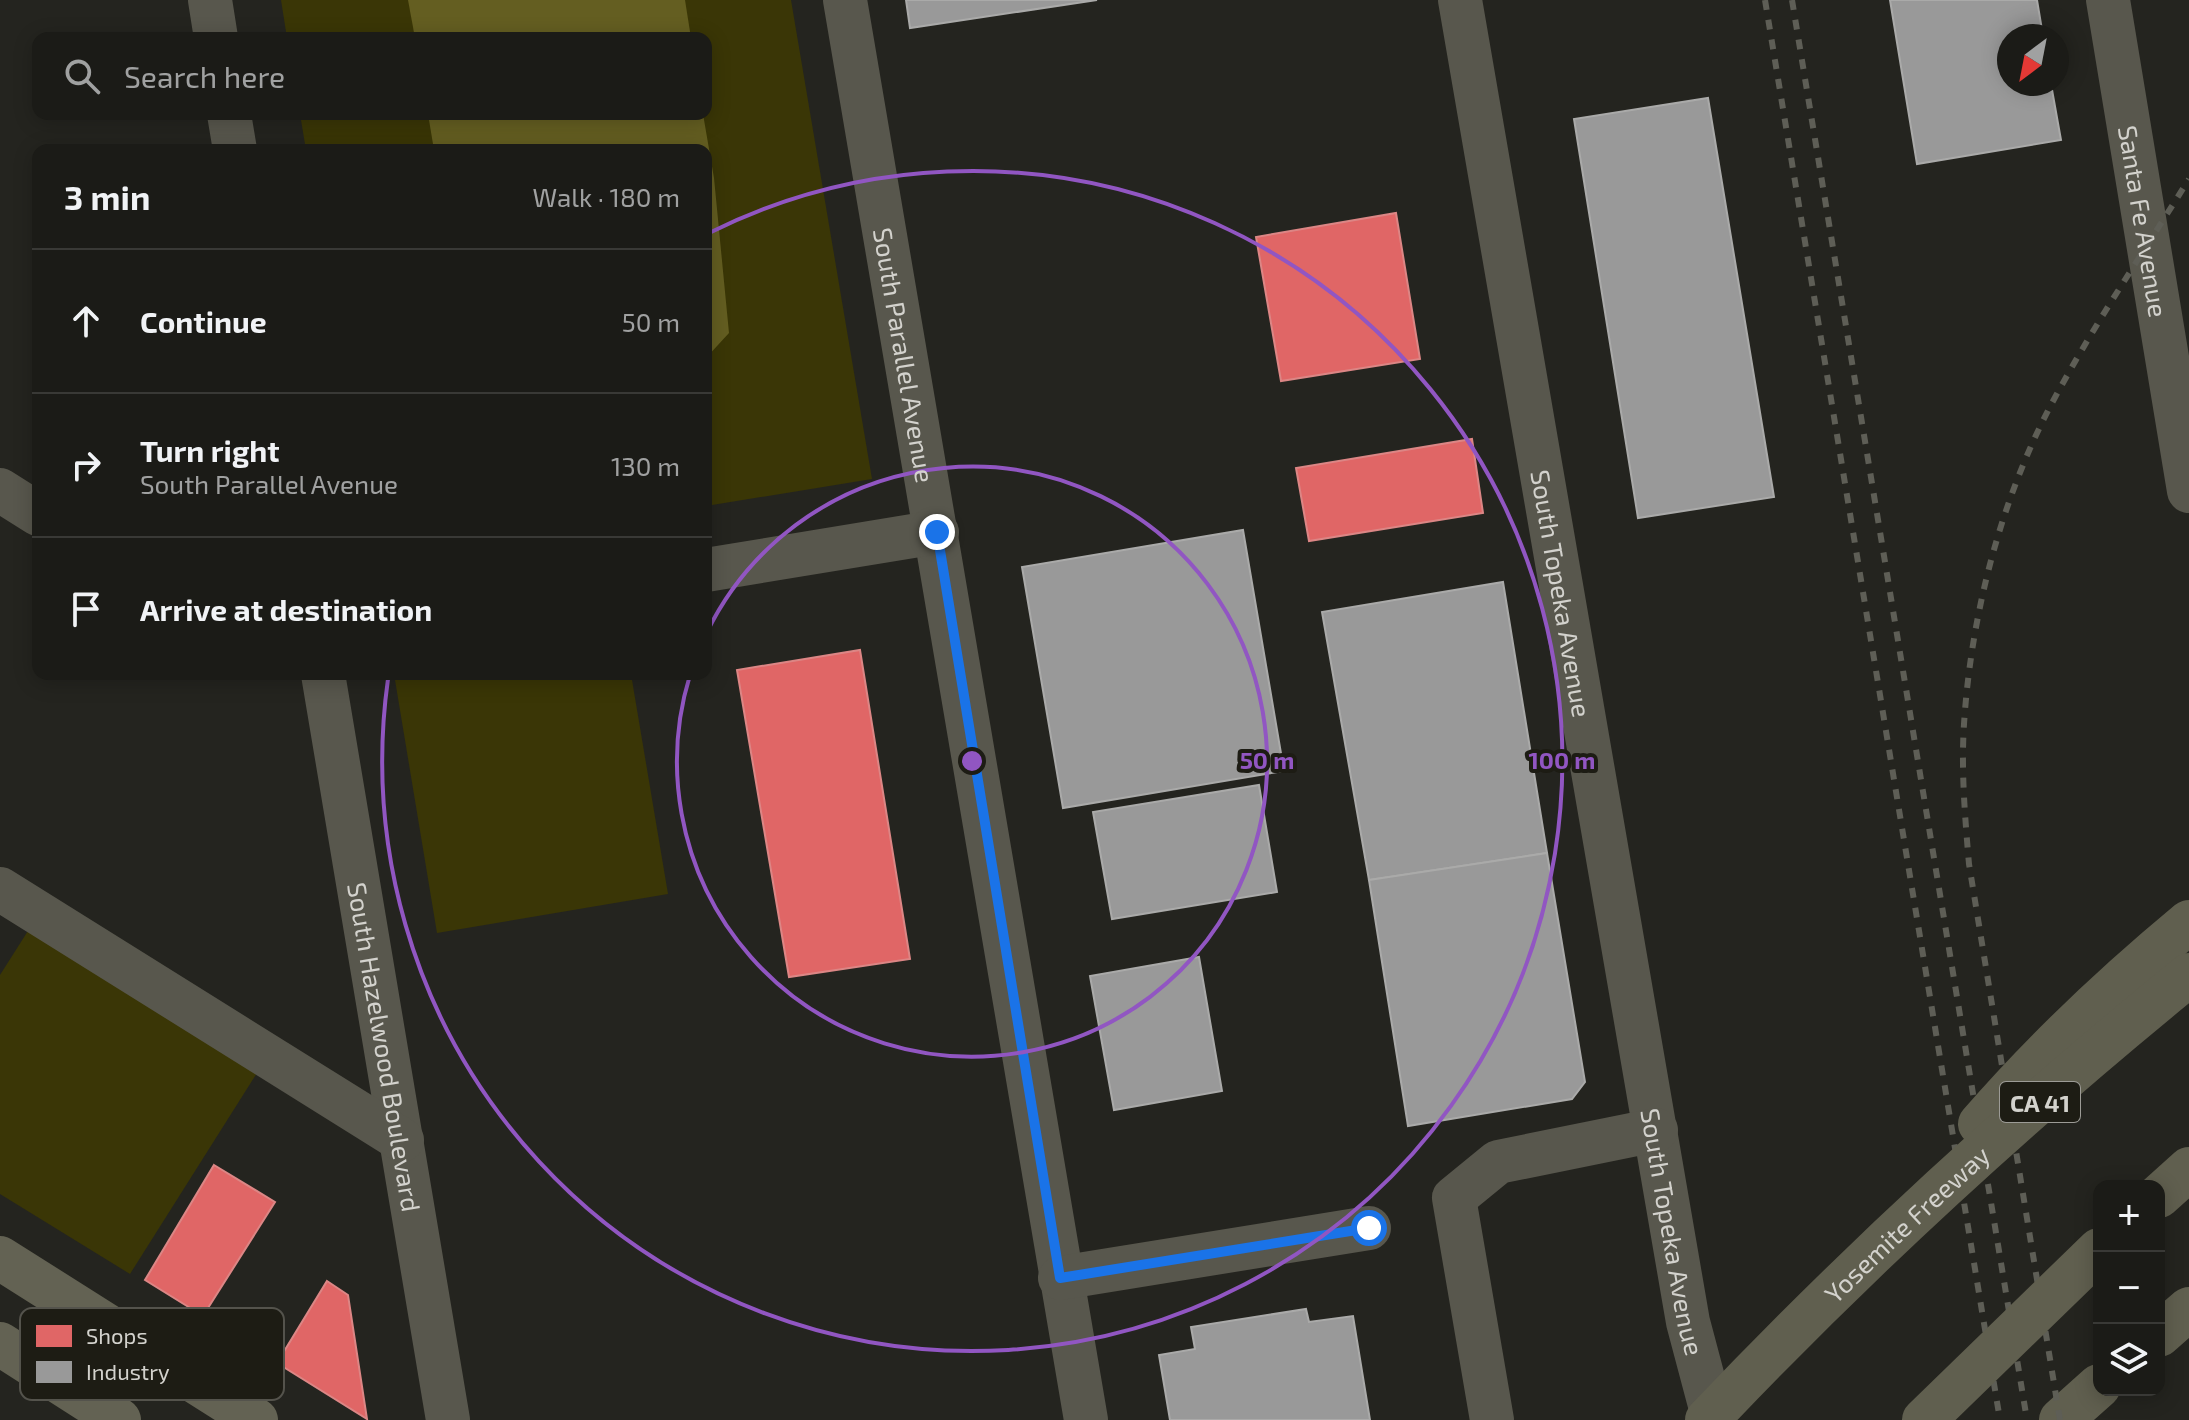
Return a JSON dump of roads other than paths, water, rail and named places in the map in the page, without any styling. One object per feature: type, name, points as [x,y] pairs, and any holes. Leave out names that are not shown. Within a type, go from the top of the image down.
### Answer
[{"type":"highway","points":[[1893,1232],[1945,1164],[2053,1043],[2105,993],[2189,922]]},
{"type":"highway","name":"Yosemite Freeway","points":[[1707,1420],[1893,1232],[2125,1027],[2189,975]]},
{"type":"highway","points":[[2165,1191],[2189,1169]]},
{"type":"highway","points":[[1924,1420],[2097,1252]]},
{"type":"highway","points":[[2165,1330],[2189,1309]]},
{"type":"highway","points":[[2061,1420],[2093,1391]]},
{"type":"main road","points":[[0,1258],[79,1308]]},
{"type":"main road","points":[[0,1344],[20,1357]]},
{"type":"main road","points":[[88,1400],[119,1420]]},
{"type":"main road","points":[[224,1400],[256,1420]]},
{"type":"street","points":[[210,0],[215,32]]},
{"type":"street","name":"South Parallel Avenue","points":[[845,0],[1086,1420]]},
{"type":"street","name":"South Topeka Avenue","points":[[1460,0],[1688,1322],[1714,1420]]},
{"type":"street","name":"Santa Fe Avenue","points":[[2108,0],[2189,491]]},
{"type":"street","points":[[230,120],[234,144]]},
{"type":"street","points":[[0,490],[32,510]]},
{"type":"street","points":[[712,569],[937,532]]},
{"type":"street","name":"South Hazelwood Boulevard","points":[[314,681],[402,1140],[448,1420]]},
{"type":"street","points":[[0,889],[402,1140]]},
{"type":"street","points":[[1492,1420],[1454,1198],[1498,1162],[1656,1130]]},
{"type":"street","points":[[1060,1278],[1369,1228]]},
{"type":"railway","points":[[1765,0],[2000,1420]]},
{"type":"railway","points":[[1792,0],[2027,1420]]},
{"type":"railway","points":[[2060,1420],[1969,864],[1963,759],[1968,683],[1981,600],[1992,559],[2018,478],[2034,440],[2084,346],[2189,179]]}]
